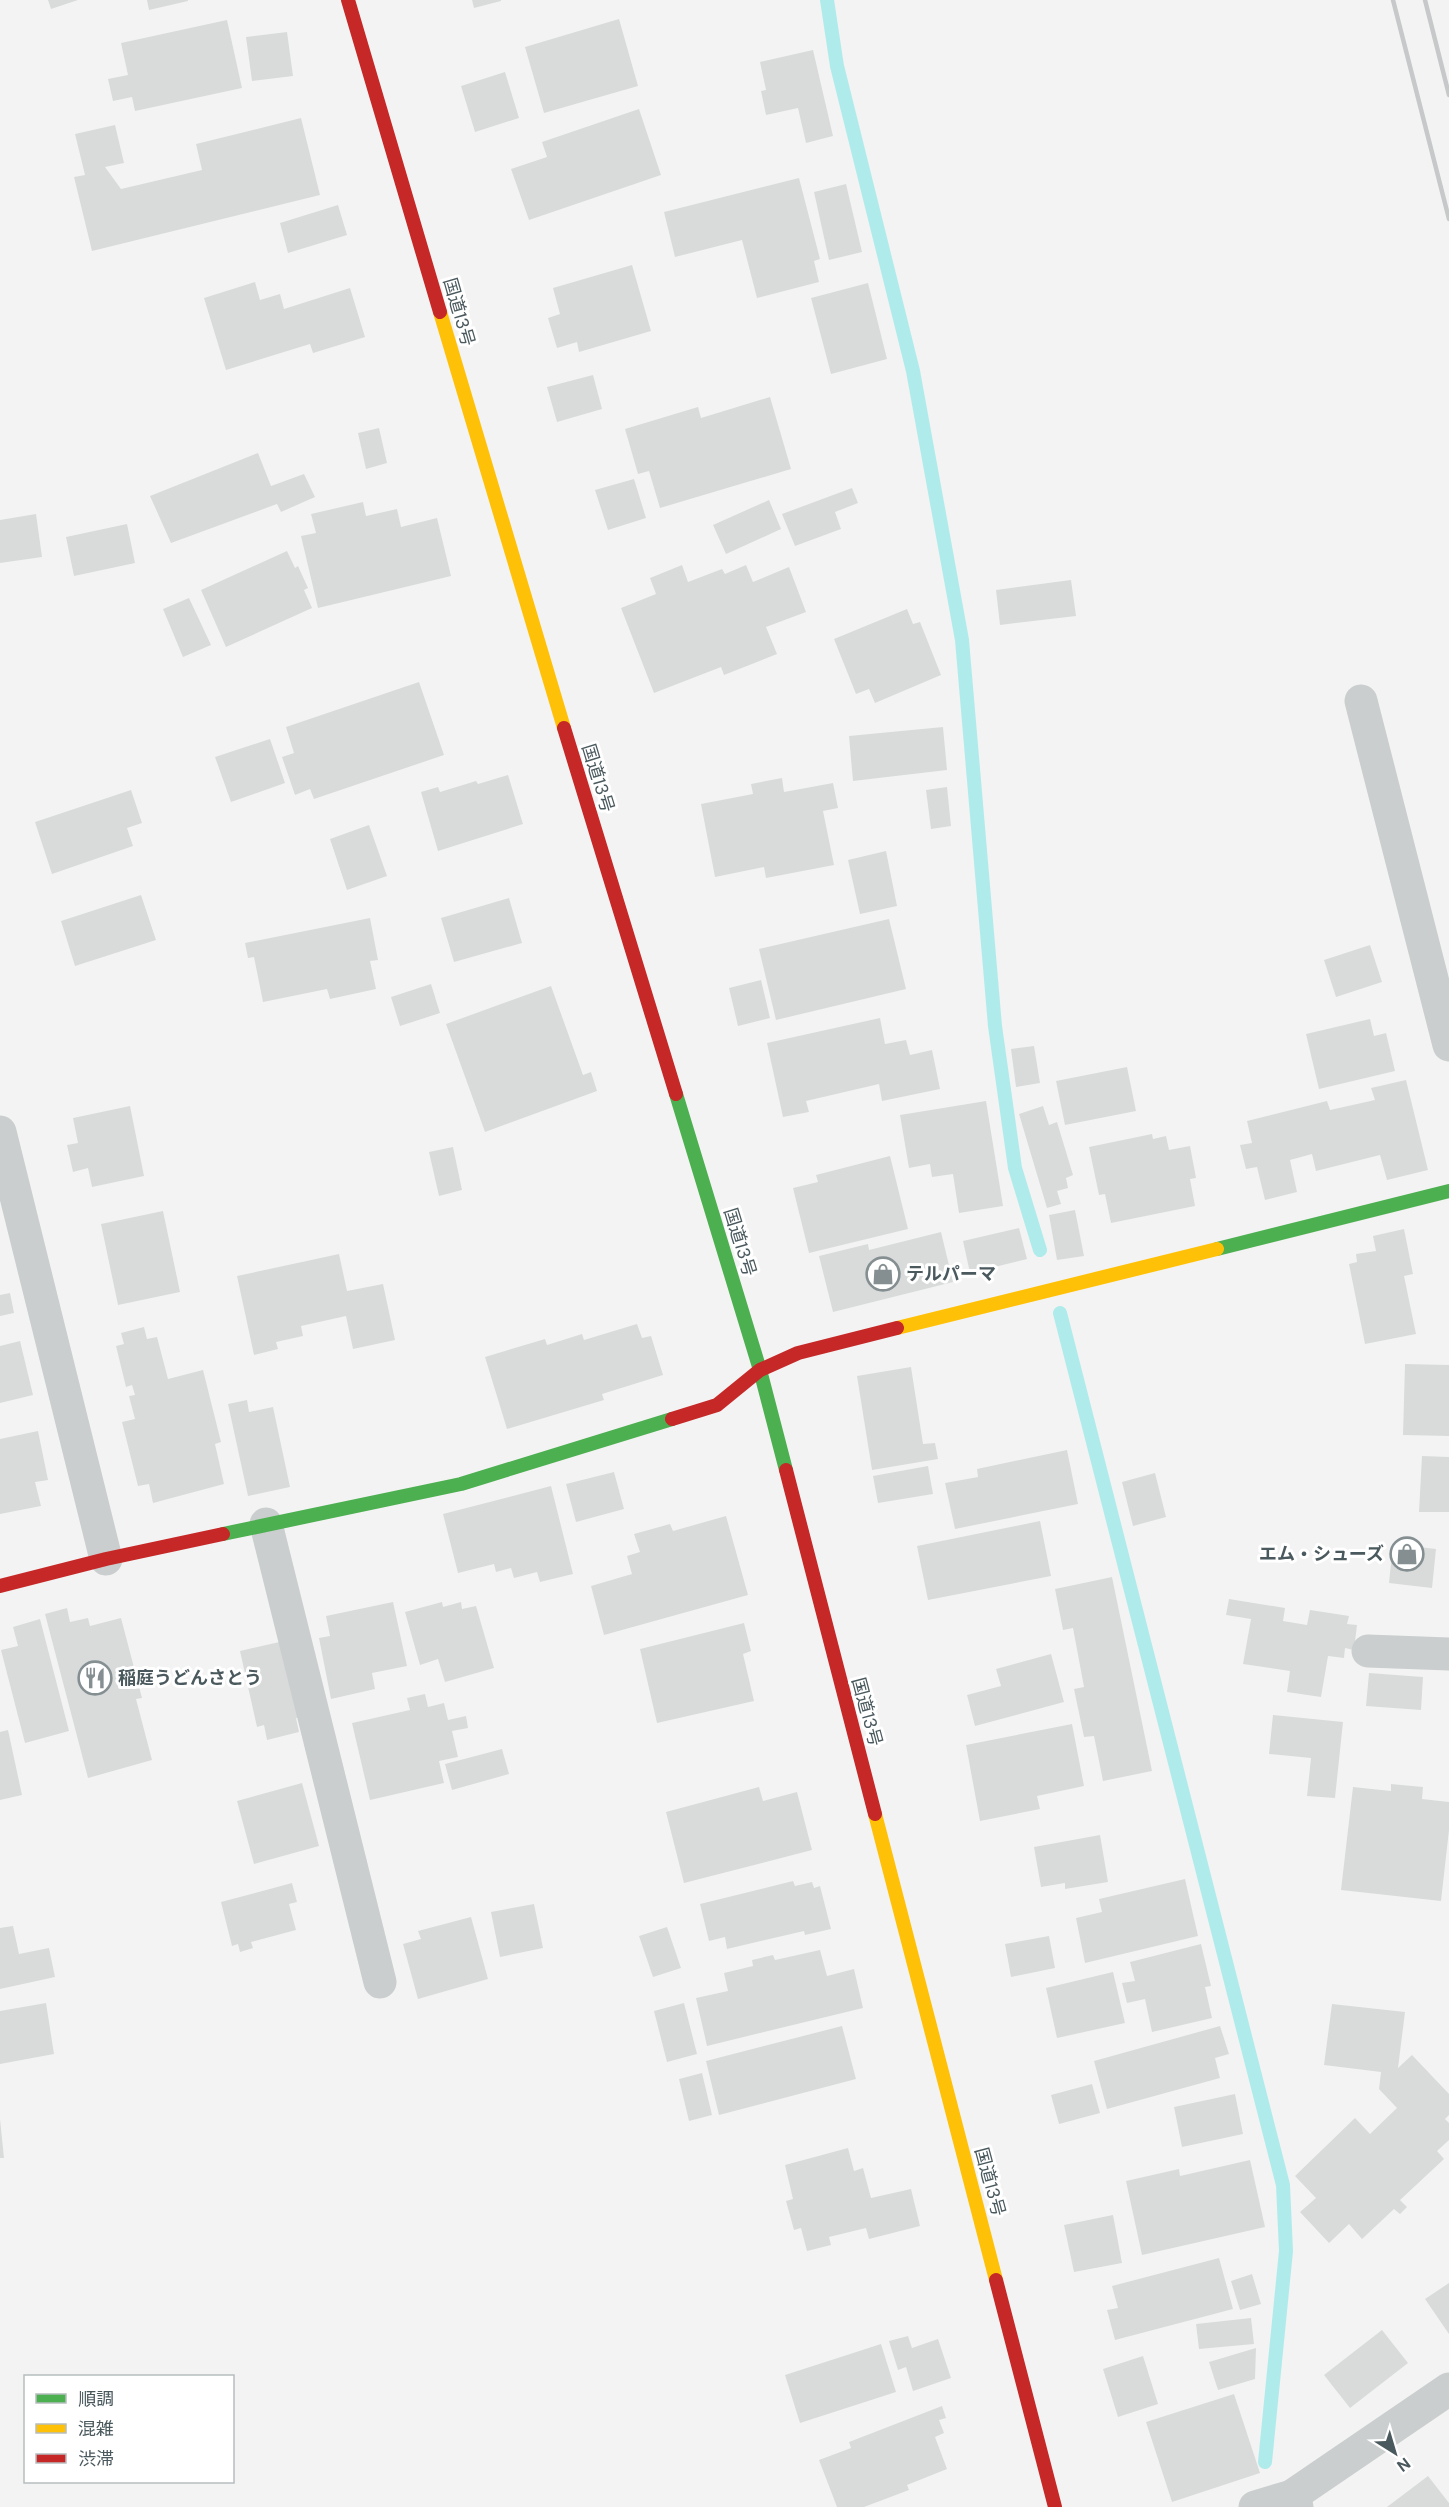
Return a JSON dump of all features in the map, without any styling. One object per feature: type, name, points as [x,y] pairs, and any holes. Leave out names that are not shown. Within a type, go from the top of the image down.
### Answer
[{"type":"main road","name":"国道13号","points":[[348,0],[531,623],[760,1370],[1055,2507]]},
{"type":"main road","points":[[0,1586],[106,1559],[461,1484],[717,1404],[760,1370],[798,1353],[1449,1191]]},
{"type":"street","points":[[1361,701],[1449,1045]]},
{"type":"street","points":[[0,1132],[106,1559]]},
{"type":"street","points":[[266,1524],[380,1982]]},
{"type":"street","points":[[1368,1651],[1449,1654]]},
{"type":"street","points":[[1255,2507],[1295,2501],[1449,2389]]},
{"type":"building","points":[[48,0],[78,0],[51,9]]},
{"type":"building","points":[[147,0],[188,0],[188,1],[149,10]]},
{"type":"building","points":[[472,0],[501,0],[501,1],[474,8]]},
{"type":"building","points":[[619,19],[638,86],[544,113],[525,47]]},
{"type":"building","points":[[227,20],[242,88],[135,111],[132,97],[113,101],[108,79],[128,75],[121,43]]},
{"type":"building","points":[[287,32],[293,76],[252,81],[246,37]]},
{"type":"building","points":[[813,50],[833,136],[806,143],[798,108],[766,115],[761,91],[766,90],[760,62]]},
{"type":"building","points":[[505,72],[519,118],[475,132],[461,86]]},
{"type":"building","points":[[639,109],[661,175],[529,220],[511,169],[547,157],[542,142]]},
{"type":"building","points":[[301,118],[320,195],[92,251],[74,177],[85,175],[75,134],[115,125],[124,163],[105,167],[121,189],[202,170],[196,144]]},
{"type":"building","points":[[799,178],[820,259],[814,261],[819,282],[757,298],[742,240],[675,257],[664,212]]},
{"type":"building","points":[[846,184],[862,252],[829,260],[814,192]]},
{"type":"building","points":[[338,205],[347,235],[288,253],[280,223]]},
{"type":"building","points":[[632,265],[651,331],[579,352],[577,342],[557,348],[548,318],[560,314],[553,288]]},
{"type":"building","points":[[255,282],[260,300],[280,294],[284,309],[350,288],[365,337],[313,353],[310,344],[226,370],[204,298]]},
{"type":"building","points":[[868,283],[887,359],[831,374],[811,298]]},
{"type":"building","points":[[593,375],[602,409],[557,422],[547,387]]},
{"type":"building","points":[[770,397],[791,469],[660,508],[649,471],[638,474],[625,429],[698,407],[701,418]]},
{"type":"building","points":[[379,428],[387,463],[366,469],[358,433]]},
{"type":"building","points":[[258,453],[271,486],[304,474],[315,497],[281,512],[277,504],[171,543],[150,496]]},
{"type":"building","points":[[634,479],[646,518],[608,530],[595,490]]},
{"type":"building","points":[[852,488],[858,503],[835,512],[841,529],[795,546],[782,514]]},
{"type":"building","points":[[769,500],[781,529],[726,554],[713,525]]},
{"type":"building","points":[[363,502],[366,516],[397,509],[401,527],[437,518],[451,576],[318,608],[301,536],[316,533],[311,514]]},
{"type":"building","points":[[36,514],[42,557],[0,563],[0,520]]},
{"type":"building","points":[[127,524],[135,563],[74,576],[66,537]]},
{"type":"building","points":[[287,551],[295,568],[298,566],[308,588],[304,590],[312,608],[226,647],[201,590]]},
{"type":"building","points":[[682,565],[688,582],[722,569],[725,574],[746,565],[753,582],[789,567],[806,612],[766,627],[777,654],[724,675],[721,667],[654,693],[621,608],[656,594],[650,578]]},
{"type":"building","points":[[1071,580],[1076,616],[1000,625],[996,590]]},
{"type":"building","points":[[189,598],[211,645],[183,657],[163,609]]},
{"type":"building","points":[[907,609],[913,624],[920,622],[941,675],[875,703],[869,689],[856,694],[834,639]]},
{"type":"building","points":[[419,682],[444,755],[314,799],[310,789],[295,795],[282,757],[294,753],[286,727]]},
{"type":"building","points":[[943,727],[947,770],[853,781],[849,736]]},
{"type":"building","points":[[270,739],[285,783],[231,802],[215,757]]},
{"type":"building","points":[[508,775],[523,824],[438,851],[421,792],[438,787],[440,792],[476,781],[478,784]]},
{"type":"building","points":[[782,778],[784,792],[833,783],[838,808],[823,811],[834,865],[766,878],[764,867],[715,877],[701,804],[753,794],[751,784]]},
{"type":"building","points":[[947,787],[951,826],[931,829],[926,790]]},
{"type":"building","points":[[131,790],[142,823],[127,828],[133,846],[52,874],[35,822]]},
{"type":"building","points":[[369,825],[387,876],[347,890],[330,839]]},
{"type":"building","points":[[886,851],[897,906],[860,914],[848,860]]},
{"type":"building","points":[[141,895],[156,940],[75,966],[61,921]]},
{"type":"building","points":[[509,898],[522,943],[454,962],[441,918]]},
{"type":"building","points":[[370,918],[378,960],[370,961],[376,989],[330,999],[327,989],[263,1002],[254,957],[248,958],[245,943]]},
{"type":"building","points":[[889,919],[906,989],[776,1020],[759,949]]},
{"type":"building","points":[[1370,945],[1382,982],[1336,997],[1324,960]]},
{"type":"building","points":[[761,980],[770,1018],[738,1026],[729,988]]},
{"type":"building","points":[[431,984],[440,1013],[400,1026],[391,997]]},
{"type":"building","points":[[551,986],[583,1075],[591,1072],[597,1091],[485,1132],[446,1024]]},
{"type":"building","points":[[880,1018],[885,1044],[906,1040],[910,1055],[932,1050],[940,1089],[882,1101],[879,1084],[806,1101],[809,1112],[783,1117],[767,1043]]},
{"type":"building","points":[[1370,1019],[1374,1036],[1386,1033],[1395,1071],[1319,1089],[1306,1034]]},
{"type":"building","points":[[1034,1046],[1040,1083],[1016,1087],[1011,1049]]},
{"type":"building","points":[[1127,1067],[1136,1111],[1065,1125],[1056,1081]]},
{"type":"building","points":[[1406,1080],[1428,1170],[1387,1180],[1380,1155],[1316,1171],[1312,1154],[1290,1160],[1297,1192],[1265,1200],[1257,1167],[1246,1169],[1240,1145],[1252,1143],[1247,1121],[1327,1101],[1330,1110],[1375,1100],[1371,1088]]},
{"type":"building","points":[[986,1101],[1003,1206],[959,1213],[953,1174],[932,1177],[930,1164],[909,1168],[900,1115]]},
{"type":"building","points":[[130,1106],[144,1176],[92,1187],[88,1168],[73,1172],[67,1145],[78,1143],[73,1118]]},
{"type":"building","points":[[1043,1106],[1049,1125],[1057,1122],[1073,1175],[1066,1178],[1068,1188],[1057,1191],[1061,1204],[1047,1208],[1019,1114]]},
{"type":"building","points":[[1152,1134],[1153,1139],[1166,1136],[1169,1150],[1190,1146],[1196,1178],[1190,1179],[1195,1206],[1111,1223],[1105,1194],[1099,1195],[1089,1147]]},
{"type":"building","points":[[453,1147],[462,1190],[439,1196],[429,1152]]},
{"type":"building","points":[[890,1156],[908,1229],[809,1253],[793,1188],[818,1182],[816,1175]]},
{"type":"building","points":[[1075,1210],[1084,1256],[1057,1260],[1049,1215]]},
{"type":"building","points":[[163,1211],[180,1292],[118,1305],[101,1224]]},
{"type":"building","points":[[1019,1228],[1027,1259],[970,1273],[963,1241]]},
{"type":"building","points":[[1404,1229],[1413,1274],[1404,1276],[1416,1334],[1365,1344],[1349,1264],[1357,1262],[1356,1254],[1376,1251],[1373,1236]]},
{"type":"building","points":[[941,1232],[953,1282],[833,1312],[819,1256],[868,1244],[869,1250]]},
{"type":"building","points":[[339,1254],[347,1291],[383,1284],[395,1340],[353,1349],[346,1316],[301,1326],[303,1336],[276,1342],[278,1349],[254,1355],[237,1276]]},
{"type":"building","points":[[10,1293],[14,1313],[0,1316],[0,1295]]},
{"type":"building","points":[[637,1324],[642,1338],[651,1336],[663,1375],[602,1394],[604,1400],[507,1429],[485,1357],[545,1339],[547,1345],[582,1334],[584,1340]]},
{"type":"building","points":[[144,1327],[147,1339],[157,1337],[168,1379],[203,1370],[221,1442],[215,1444],[224,1484],[153,1503],[149,1484],[138,1486],[122,1422],[135,1419],[129,1396],[135,1395],[132,1385],[126,1387],[116,1346],[124,1344],[121,1333]]},
{"type":"building","points":[[20,1341],[33,1395],[0,1403],[0,1346]]},
{"type":"building","points":[[1405,1364],[1449,1365],[1449,1436],[1403,1435]]},
{"type":"building","points":[[911,1367],[923,1444],[935,1443],[938,1459],[872,1470],[857,1376]]},
{"type":"building","points":[[247,1400],[249,1412],[273,1407],[290,1487],[248,1496],[228,1404]]},
{"type":"building","points":[[38,1431],[48,1480],[35,1482],[41,1506],[0,1514],[0,1439]]},
{"type":"building","points":[[1067,1450],[1078,1504],[955,1529],[945,1483],[978,1477],[977,1469]]},
{"type":"building","points":[[1422,1456],[1449,1457],[1449,1512],[1419,1512]]},
{"type":"building","points":[[928,1466],[933,1494],[878,1503],[873,1476]]},
{"type":"building","points":[[614,1472],[624,1509],[576,1522],[566,1484]]},
{"type":"building","points":[[1155,1473],[1166,1517],[1133,1526],[1122,1482]]},
{"type":"building","points":[[551,1486],[573,1574],[540,1582],[537,1572],[514,1578],[511,1568],[496,1572],[494,1564],[458,1573],[443,1514]]},
{"type":"building","points":[[726,1516],[748,1595],[604,1635],[591,1586],[632,1574],[627,1556],[640,1552],[634,1534],[670,1524],[673,1531]]},
{"type":"building","points":[[1040,1521],[1051,1576],[928,1600],[917,1546]]},
{"type":"building","points":[[1393,1544],[1436,1549],[1432,1588],[1389,1583]]},
{"type":"building","points":[[1112,1577],[1152,1771],[1103,1781],[1094,1736],[1084,1737],[1074,1689],[1084,1687],[1073,1628],[1063,1630],[1055,1589]]},
{"type":"building","points":[[1229,1599],[1285,1608],[1283,1621],[1307,1625],[1310,1610],[1349,1616],[1347,1624],[1357,1625],[1354,1650],[1345,1648],[1344,1658],[1328,1656],[1321,1697],[1287,1692],[1290,1671],[1243,1664],[1251,1619],[1226,1615]]},
{"type":"building","points":[[393,1602],[407,1666],[372,1673],[375,1689],[331,1699],[319,1638],[330,1636],[326,1616]]},
{"type":"building","points":[[442,1602],[443,1607],[461,1602],[462,1609],[476,1606],[494,1668],[445,1682],[438,1659],[420,1665],[405,1612]]},
{"type":"building","points":[[67,1608],[70,1622],[88,1618],[90,1626],[121,1618],[142,1698],[136,1699],[152,1760],[88,1778],[45,1614]]},
{"type":"building","points":[[40,1619],[69,1731],[25,1743],[1,1650],[18,1646],[13,1627]]},
{"type":"building","points":[[744,1623],[751,1651],[743,1654],[754,1701],[657,1723],[640,1649]]},
{"type":"building","points":[[284,1641],[301,1717],[296,1718],[299,1732],[267,1740],[264,1725],[257,1727],[240,1651]]},
{"type":"building","points":[[1051,1654],[1064,1702],[975,1726],[967,1695],[1001,1686],[996,1669]]},
{"type":"building","points":[[1369,1673],[1423,1677],[1421,1710],[1366,1706]]},
{"type":"building","points":[[425,1694],[428,1707],[444,1703],[448,1720],[466,1716],[468,1728],[452,1731],[458,1757],[439,1761],[444,1783],[370,1800],[352,1723],[410,1710],[407,1698]]},
{"type":"building","points":[[1273,1715],[1343,1722],[1335,1798],[1307,1796],[1311,1758],[1269,1754]]},
{"type":"building","points":[[1072,1724],[1084,1786],[1037,1796],[1040,1809],[980,1821],[966,1745]]},
{"type":"building","points":[[8,1730],[22,1795],[0,1800],[0,1732]]},
{"type":"building","points":[[502,1749],[509,1774],[452,1790],[445,1764]]},
{"type":"building","points":[[302,1783],[319,1846],[254,1864],[237,1801]]},
{"type":"building","points":[[1391,1784],[1423,1787],[1422,1799],[1449,1802],[1449,1830],[1441,1901],[1341,1890],[1353,1787],[1391,1791]]},
{"type":"building","points":[[759,1787],[763,1801],[797,1792],[812,1850],[684,1883],[666,1812]]},
{"type":"building","points":[[1100,1835],[1108,1882],[1065,1889],[1065,1883],[1041,1887],[1034,1847]]},
{"type":"building","points":[[1185,1879],[1198,1936],[1085,1963],[1076,1918],[1102,1912],[1099,1899]]},
{"type":"building","points":[[793,1881],[795,1886],[812,1882],[814,1888],[820,1886],[831,1929],[805,1935],[804,1931],[727,1949],[725,1937],[709,1941],[700,1904]]},
{"type":"building","points":[[292,1883],[297,1902],[289,1904],[296,1930],[251,1942],[253,1948],[240,1952],[238,1944],[232,1946],[221,1902]]},
{"type":"building","points":[[534,1904],[543,1948],[500,1957],[491,1912]]},
{"type":"building","points":[[471,1917],[488,1979],[418,1999],[403,1944],[421,1939],[418,1931]]},
{"type":"building","points":[[13,1926],[19,1954],[49,1948],[55,1977],[0,1989],[0,1928]]},
{"type":"building","points":[[667,1927],[681,1968],[653,1977],[639,1936]]},
{"type":"building","points":[[1049,1936],[1055,1968],[1011,1977],[1005,1944]]},
{"type":"building","points":[[1201,1944],[1211,1986],[1205,1987],[1212,2018],[1152,2032],[1145,1999],[1127,2003],[1122,1983],[1135,1981],[1130,1962]]},
{"type":"building","points":[[820,1950],[827,1976],[854,1969],[863,2008],[707,2046],[696,1998],[728,1991],[724,1973],[753,1966],[752,1960],[773,1955],[775,1960]]},
{"type":"building","points":[[1113,1972],[1125,2023],[1057,2038],[1046,1988]]},
{"type":"building","points":[[46,2003],[54,2054],[0,2064],[0,2011]]},
{"type":"building","points":[[684,2003],[697,2054],[667,2062],[654,2011]]},
{"type":"building","points":[[1332,2004],[1405,2012],[1398,2068],[1412,2055],[1449,2094],[1449,2115],[1445,2119],[1449,2123],[1449,2140],[1437,2151],[1444,2159],[1400,2200],[1407,2207],[1400,2214],[1394,2209],[1362,2239],[1349,2224],[1329,2243],[1300,2212],[1316,2198],[1295,2176],[1355,2118],[1370,2134],[1397,2108],[1379,2089],[1381,2072],[1324,2065]]},
{"type":"building","points":[[842,2026],[856,2079],[719,2115],[706,2061]]},
{"type":"building","points":[[1220,2026],[1229,2054],[1215,2058],[1220,2078],[1107,2109],[1094,2061]]},
{"type":"building","points":[[702,2073],[712,2115],[689,2121],[679,2079]]},
{"type":"building","points":[[1092,2084],[1100,2113],[1059,2124],[1051,2095]]},
{"type":"building","points":[[1235,2094],[1243,2134],[1182,2147],[1174,2107]]},
{"type":"building","points":[[0,2119],[4,2158],[0,2158]]},
{"type":"building","points":[[848,2148],[854,2171],[863,2168],[871,2198],[911,2189],[920,2226],[869,2239],[866,2228],[829,2237],[831,2245],[807,2251],[801,2228],[794,2230],[786,2201],[793,2199],[785,2165]]},
{"type":"building","points":[[1250,2160],[1265,2227],[1142,2255],[1126,2181],[1179,2169],[1180,2176]]},
{"type":"building","points":[[1113,2215],[1122,2263],[1074,2272],[1064,2225]]},
{"type":"building","points":[[1219,2258],[1233,2309],[1115,2340],[1107,2310],[1118,2308],[1112,2286]]},
{"type":"building","points":[[1252,2274],[1261,2304],[1240,2310],[1231,2281]]},
{"type":"building","points":[[1449,2283],[1449,2334],[1425,2299]]},
{"type":"building","points":[[1251,2318],[1254,2344],[1199,2349],[1196,2324]]},
{"type":"building","points":[[1382,2330],[1408,2363],[1350,2408],[1324,2375]]},
{"type":"building","points":[[908,2336],[912,2348],[938,2339],[951,2378],[913,2391],[906,2367],[898,2370],[889,2341]]},
{"type":"building","points":[[881,2344],[896,2392],[800,2423],[785,2375]]},
{"type":"building","points":[[1256,2348],[1255,2379],[1218,2390],[1209,2362]]},
{"type":"building","points":[[1143,2356],[1158,2404],[1118,2417],[1103,2369]]},
{"type":"building","points":[[1234,2394],[1260,2473],[1172,2502],[1146,2422]]},
{"type":"building","points":[[942,2406],[946,2418],[939,2420],[944,2433],[935,2437],[947,2469],[907,2485],[909,2490],[864,2507],[837,2507],[819,2460],[851,2448],[849,2442]]},
{"type":"building","points":[[1428,2476],[1449,2503],[1449,2507],[1387,2507]]},
{"type":"waterway","points":[[827,0],[837,66],[913,371],[962,640],[995,1026],[1015,1168],[1040,1250]]},
{"type":"waterway","points":[[1060,1313],[1283,2185],[1286,2251],[1265,2462]]},
{"type":"railway","points":[[1393,0],[1449,219]]},
{"type":"railway","points":[[1425,0],[1449,95]]},
{"type":"traffic: fast","points":[[676,1094],[760,1370],[786,1470]]},
{"type":"traffic: fast","points":[[1217,1249],[1449,1191]]},
{"type":"traffic: fast","points":[[223,1534],[461,1484],[672,1419]]},
{"type":"traffic: slow","points":[[440,312],[564,728]]},
{"type":"traffic: slow","points":[[897,1328],[1217,1249]]},
{"type":"traffic: slow","points":[[875,1814],[996,2280]]},
{"type":"traffic: jam","points":[[348,0],[440,312]]},
{"type":"traffic: jam","points":[[564,728],[676,1094]]},
{"type":"traffic: jam","points":[[672,1419],[717,1405],[760,1370],[798,1353],[897,1328]]},
{"type":"traffic: jam","points":[[786,1470],[875,1814]]},
{"type":"traffic: jam","points":[[0,1586],[106,1559],[223,1534]]},
{"type":"traffic: jam","points":[[996,2280],[1055,2507]]},
{"type":"place","name":"テルパーマ","points":[[883,1274]]},
{"type":"place","name":"エム・シューズ","points":[[1407,1554]]},
{"type":"place","name":"稲庭うどんさとう","points":[[95,1678]]}]
